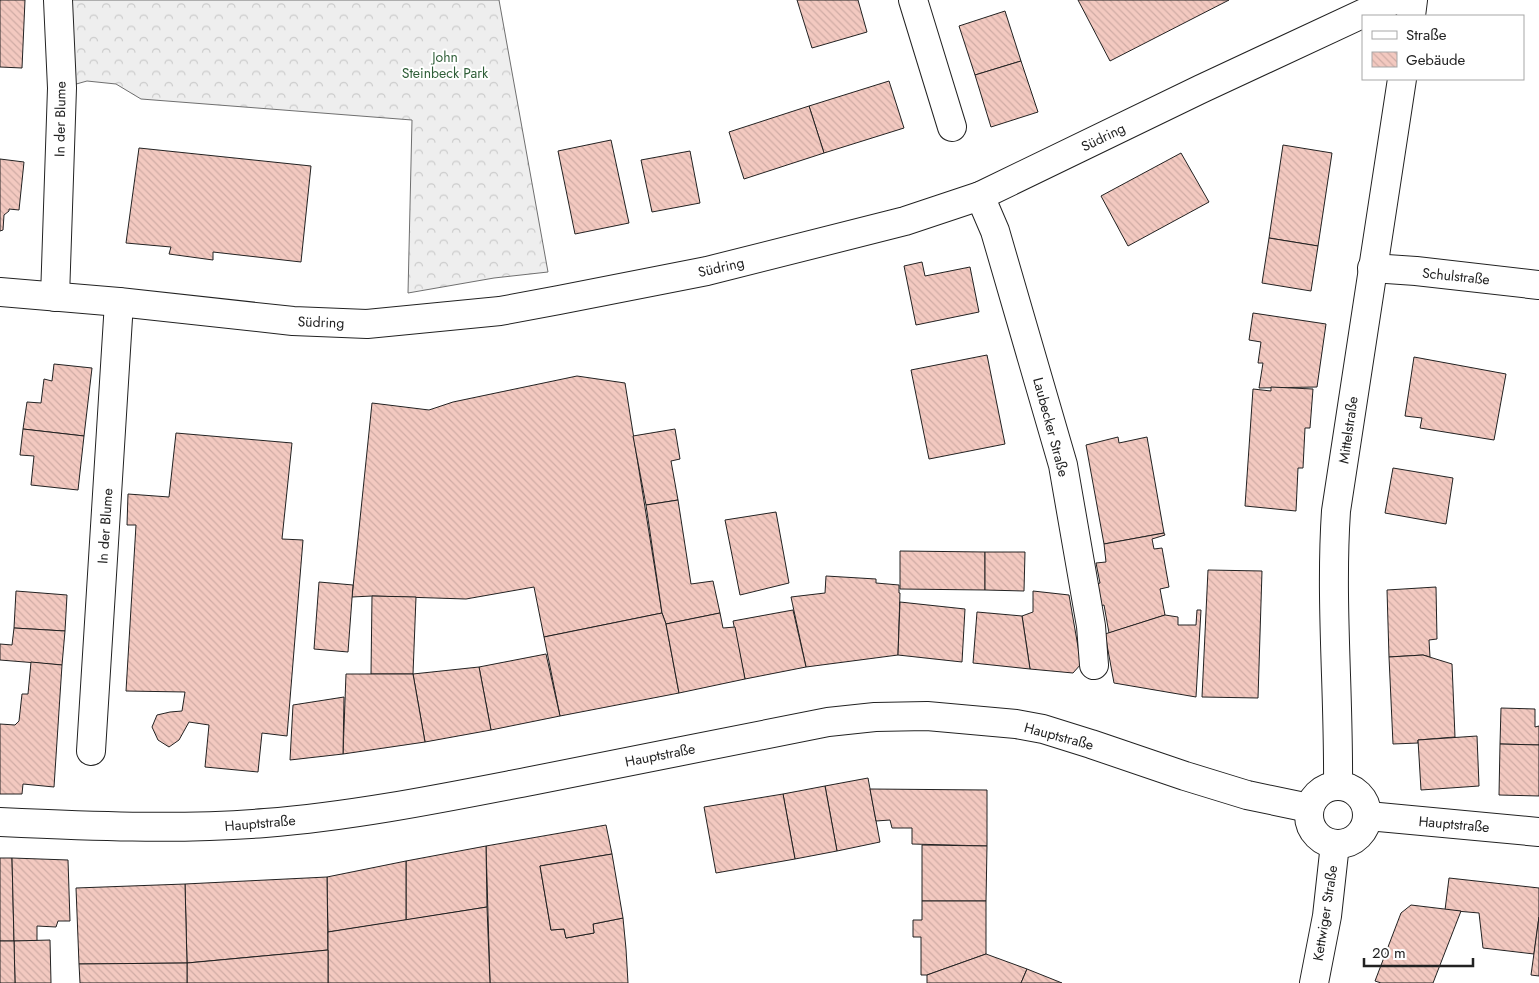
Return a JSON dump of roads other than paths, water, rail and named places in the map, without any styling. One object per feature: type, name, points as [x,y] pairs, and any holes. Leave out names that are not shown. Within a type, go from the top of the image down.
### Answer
[{"type":"street","name":"In der Blume","points":[[55,297],[62,88],[58,0]]},
{"type":"street","points":[[913,0],[952,127]]},
{"type":"street","name":"Südring","points":[[0,292],[118,302],[293,321],[367,324],[500,311],[707,271],[905,221],[980,196],[1201,89],[1395,0]]},
{"type":"street","points":[[1411,15],[1413,0]]},
{"type":"street","name":"Mittelstraße","points":[[1338,785],[1334,609],[1336,510],[1402,80]]},
{"type":"street","name":"Laubecker Straße","points":[[980,196],[995,231],[1063,465],[1091,626],[1094,665]]},
{"type":"street","name":"Schulstraße","points":[[1372,268],[1416,271],[1539,286]]},
{"type":"street","name":"In der Blume","points":[[90,751],[118,302]]},
{"type":"street","name":"Hauptstraße","points":[[0,822],[86,826],[216,826],[267,823],[351,814],[422,802],[828,722],[875,717],[928,716],[1016,724],[1043,729],[1220,787],[1247,795],[1309,808]]},
{"type":"street","points":[[1338,785],[1355,790],[1367,806],[1366,826],[1354,840],[1345,844],[1335,844],[1318,836],[1312,828],[1309,819],[1309,808],[1319,792],[1338,785]]},
{"type":"street","name":"Hauptstraße","points":[[1368,816],[1539,832]]},
{"type":"street","name":"Kettwiger Straße","points":[[1314,983],[1327,916],[1335,844]]},
{"type":"park label","name":"John Steinbeck Park","points":[[445,66]]}]
